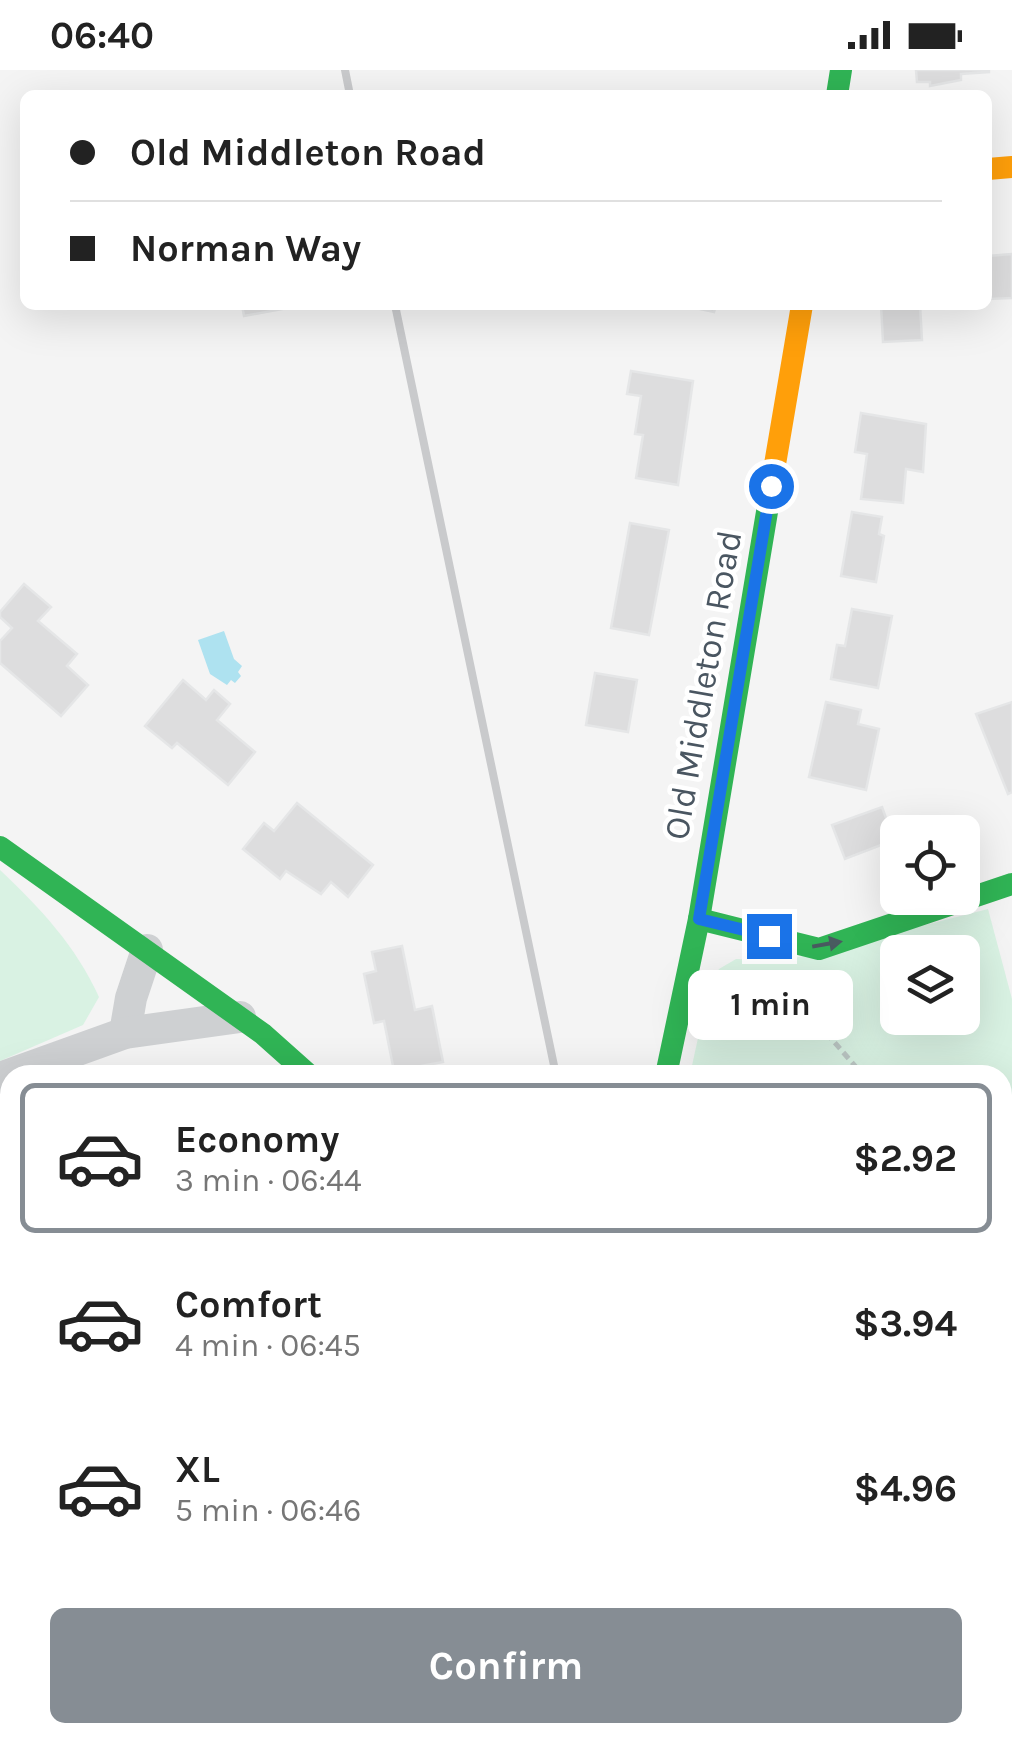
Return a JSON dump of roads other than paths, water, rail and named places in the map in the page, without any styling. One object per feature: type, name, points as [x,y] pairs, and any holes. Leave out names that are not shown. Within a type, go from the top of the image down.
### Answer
[{"type":"street","name":"Old Middleton Road","points":[[668,1065],[699,919],[801,310]]},
{"type":"street","points":[[0,848],[240,1017],[297,1065]]},
{"type":"street","points":[[699,919],[819,949],[1012,884]]},
{"type":"street","points":[[125,1033],[130,998],[147,950]]},
{"type":"street","points":[[36,1065],[125,1033],[240,1017]]},
{"type":"water","points":[[224,631],[234,659],[242,666],[238,672],[241,676],[227,685],[210,674],[198,640]]},
{"type":"railway","points":[[345,70],[349,90]]},
{"type":"railway","points":[[396,310],[554,1065]]}]
